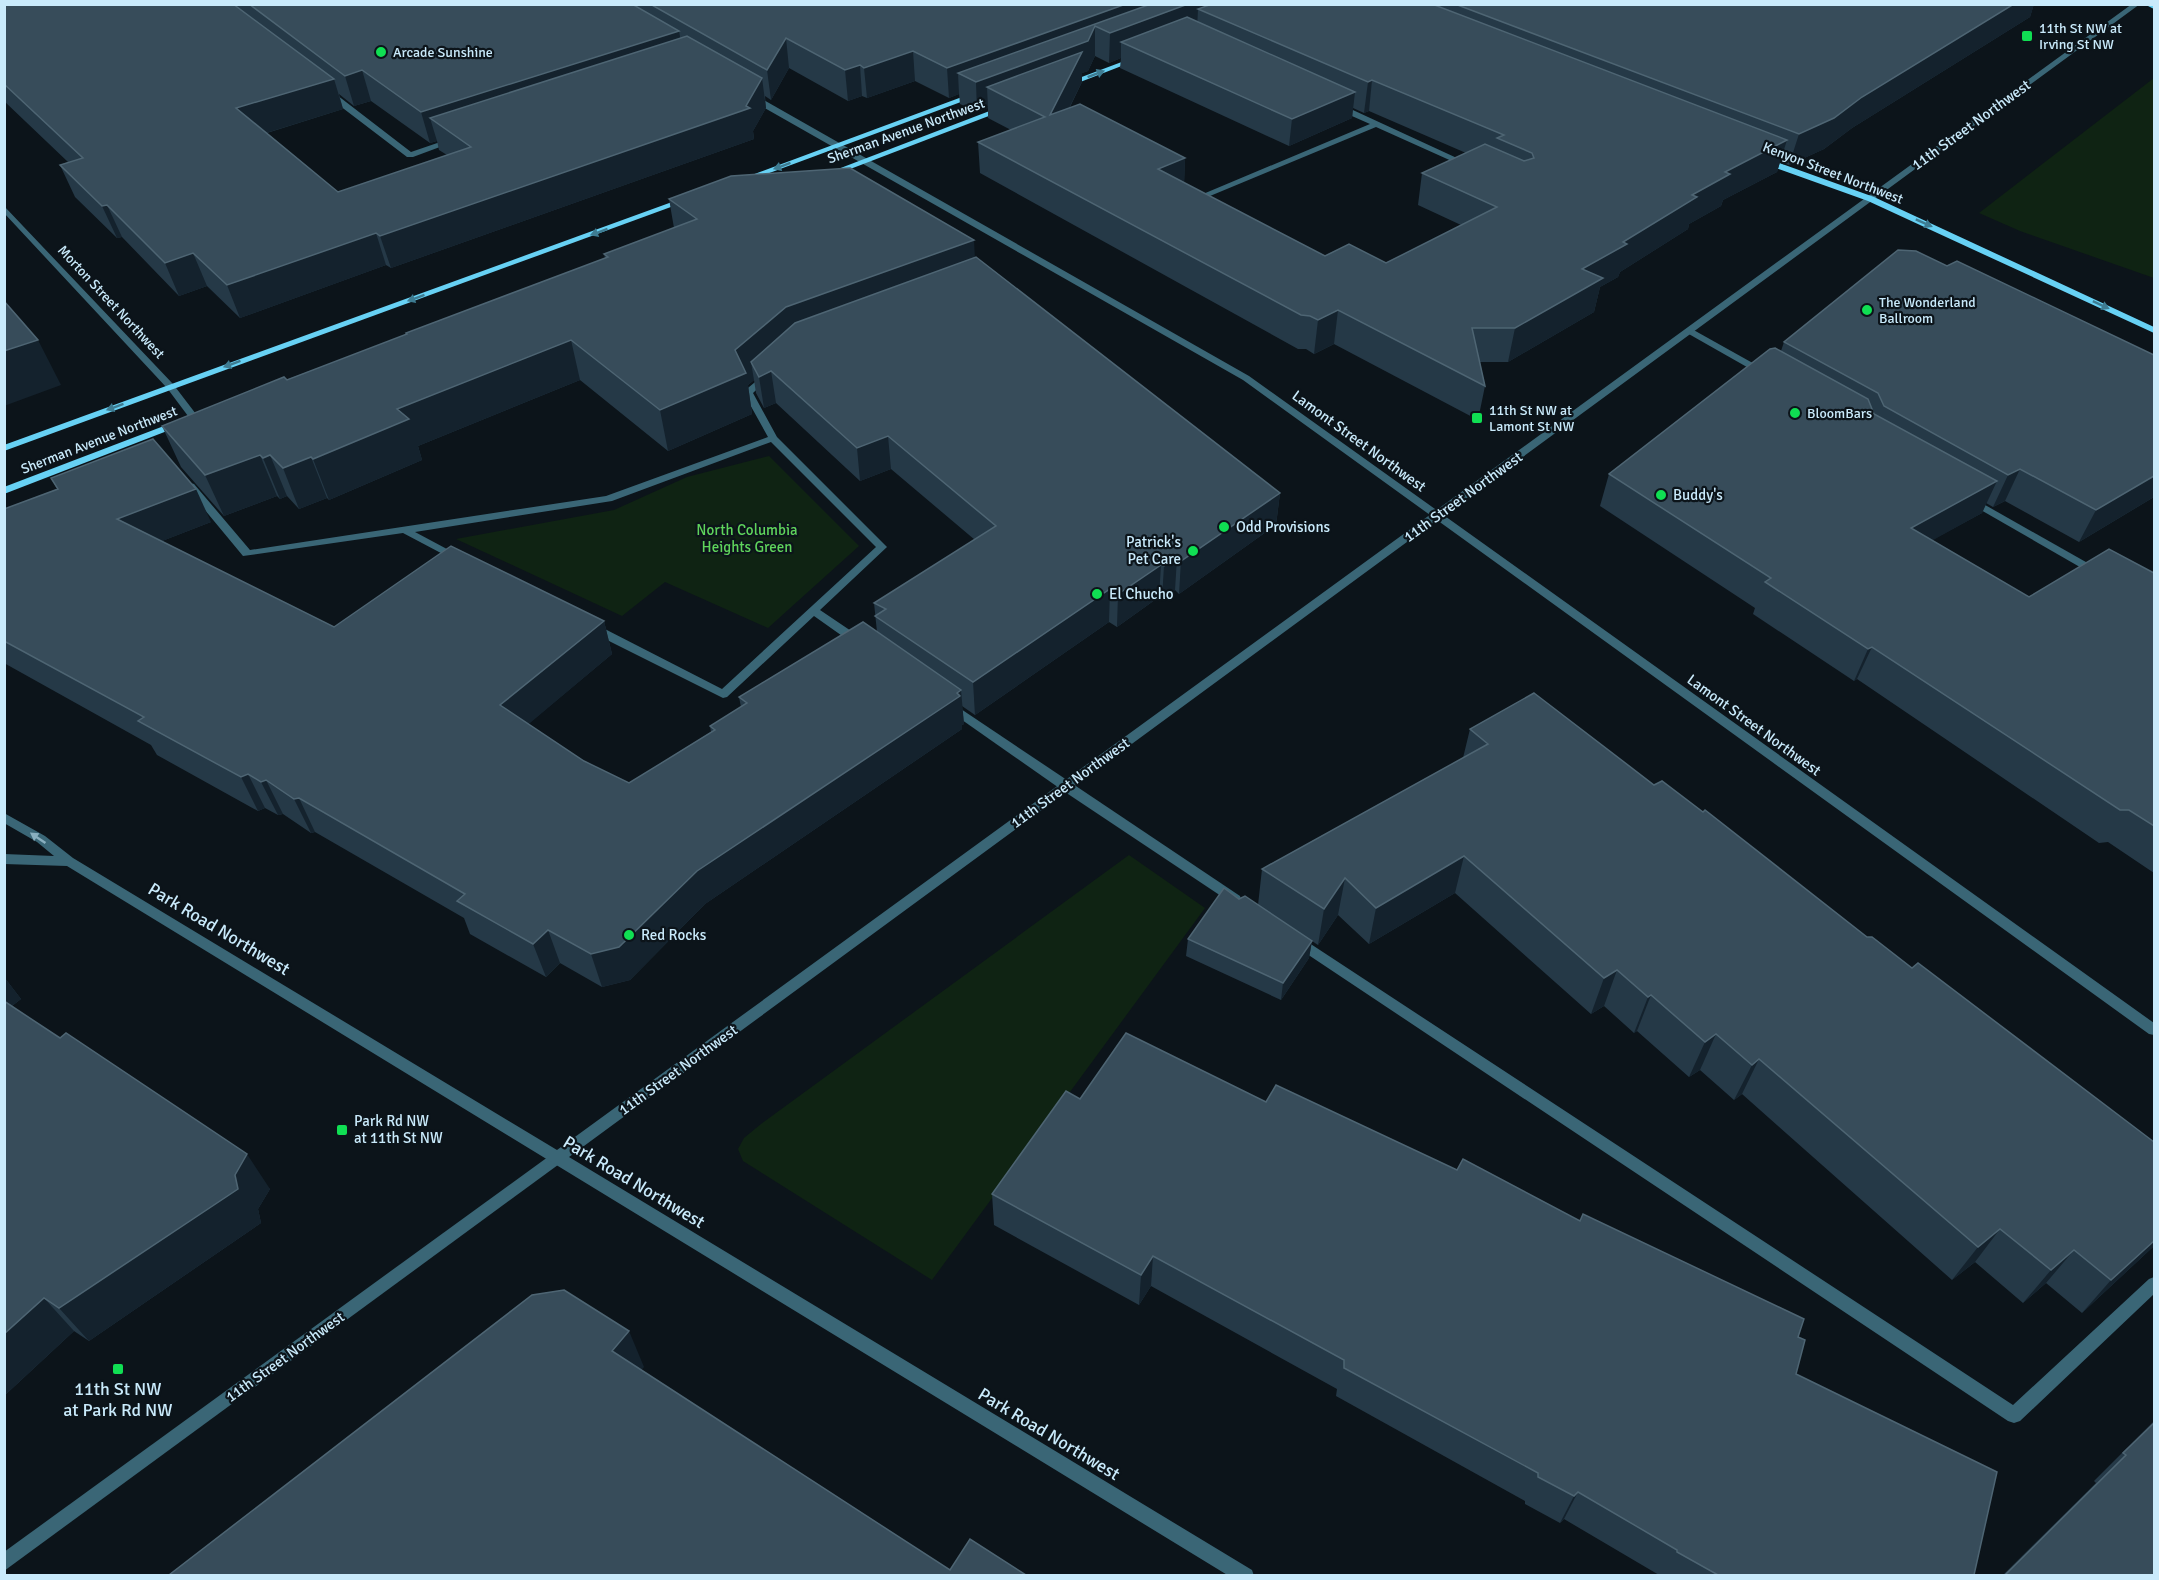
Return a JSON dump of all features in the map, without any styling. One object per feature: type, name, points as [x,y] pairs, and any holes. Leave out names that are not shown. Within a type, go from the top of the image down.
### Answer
[{"type":"main road","points":[[2147,4],[2154,7]]},
{"type":"main road","points":[[1054,90],[1142,56]]},
{"type":"main road","name":"Sherman Avenue Northwest","points":[[741,181],[981,93]]},
{"type":"main road","name":"Sherman Avenue Northwest","points":[[824,175],[1009,106]]},
{"type":"main road","name":"Kenyon Street Northwest","points":[[1757,158],[1871,199],[2154,330]]},
{"type":"main road","name":"Sherman Avenue Northwest","points":[[4,448],[696,197]]},
{"type":"main road","name":"Sherman Avenue Northwest","points":[[4,491],[149,439],[205,414]]},
{"type":"street","name":"11th Street Northwest","points":[[4,1563],[2137,4]]},
{"type":"street","points":[[325,90],[410,154],[455,140]]},
{"type":"street","name":"Lamont Street Northwest","points":[[742,91],[1225,364],[1323,432],[1436,517],[2154,1030]]},
{"type":"street","points":[[1334,105],[1480,170]]},
{"type":"street","points":[[1207,194],[1376,124]]},
{"type":"street","name":"Morton Street Northwest","points":[[4,208],[9,218],[170,386],[194,418]]},
{"type":"street","points":[[1690,331],[1769,376]]},
{"type":"street","points":[[588,626],[723,694],[882,547],[773,438],[748,392],[771,371]]},
{"type":"street","points":[[179,473],[247,554],[608,499],[773,438]]},
{"type":"street","points":[[1959,494],[2103,576]]},
{"type":"street","points":[[406,531],[464,562]]},
{"type":"street","points":[[813,610],[870,650]]},
{"type":"street","points":[[936,696],[1066,787],[1246,906]]},
{"type":"street","name":"Park Road Northwest","points":[[4,817],[41,839],[69,861],[1245,1575]]},
{"type":"street","points":[[4,859],[69,861]]},
{"type":"street","points":[[1286,933],[2014,1415],[2154,1284]]},
{"type":"green space","points":[[2154,78],[2154,278],[2020,231],[1979,213]]},
{"type":"green space","name":"North Columbia Heights Green","points":[[769,456],[859,546],[768,628],[665,582],[622,616],[456,539],[614,510],[687,477]]},
{"type":"green space","points":[[1129,855],[1205,908],[932,1280],[743,1161],[738,1149],[744,1138],[761,1124]]},
{"type":"building","points":[[4,4],[233,4],[334,79],[236,108],[338,192],[471,147],[430,118],[687,36],[762,78],[746,106],[750,108],[380,236],[376,233],[227,285],[193,253],[165,263],[107,205],[102,206],[60,165],[83,158],[4,84]]},
{"type":"building","name":"Arcade Sunshine","points":[[249,4],[632,4],[679,31],[421,112],[362,70],[345,76]]},
{"type":"building","points":[[650,4],[1126,4],[947,68],[913,51],[864,68],[860,65],[845,70],[786,38],[767,70]]},
{"type":"building","points":[[1151,4],[1188,4],[1110,33],[1095,26],[1088,41],[976,82],[958,73]]},
{"type":"building","points":[[1212,4],[1432,4],[1787,140],[1725,172],[1730,174],[1692,195],[1697,197],[1623,242],[1627,244],[1582,269],[1603,278],[1515,328],[1472,328],[1485,386],[1338,310],[1318,320],[1301,315],[978,142],[1045,117],[987,87],[1082,52],[1050,115],[1080,104],[1185,158],[1158,169],[1325,256],[1349,244],[1386,263],[1497,207],[1422,173],[1485,144],[1524,161],[1534,158],[1532,153],[1497,138],[1504,135],[1372,80],[1368,82],[1198,9]]},
{"type":"building","points":[[1455,4],[2014,4],[1862,97],[1834,118],[1799,134]]},
{"type":"building","points":[[1187,17],[1355,92],[1292,119],[1121,42]]},
{"type":"building","points":[[850,168],[974,240],[786,307],[735,350],[746,373],[660,410],[571,340],[397,409],[409,419],[313,459],[311,457],[283,468],[270,455],[263,458],[260,455],[205,475],[162,426],[284,377],[287,380],[608,257],[604,254],[697,219],[669,199],[731,176]]},
{"type":"building","points":[[1898,250],[1916,251],[1947,266],[1957,261],[2154,355],[2154,476],[2096,510],[2020,469],[2008,475],[1884,406],[1878,393],[1784,342]]},
{"type":"building","points":[[976,257],[1280,493],[1181,561],[1177,558],[1164,566],[1161,565],[1118,594],[1110,589],[973,682],[875,616],[886,609],[874,603],[996,526],[888,436],[857,448],[771,371],[759,377],[751,362],[795,323]]},
{"type":"building","points":[[4,301],[38,340],[4,351]]},
{"type":"building","points":[[1775,348],[1868,399],[1874,414],[1997,481],[1911,528],[2029,597],[2109,549],[2154,573],[2154,826],[2129,810],[2120,810],[1872,647],[1868,649],[1765,582],[1771,578],[1609,474],[1770,349]]},
{"type":"building","points":[[153,439],[196,489],[117,519],[334,627],[451,546],[604,621],[500,705],[584,761],[629,783],[715,730],[710,726],[747,703],[739,697],[863,622],[961,690],[957,693],[960,696],[697,871],[619,947],[591,954],[548,930],[533,944],[457,901],[465,894],[299,798],[294,799],[266,780],[261,782],[248,774],[241,777],[138,721],[144,717],[4,641],[4,509],[58,489],[51,478]]},
{"type":"building","points":[[1534,693],[1654,785],[1662,781],[1703,812],[1705,810],[1867,937],[1872,937],[1912,968],[1918,963],[2154,1142],[2154,1241],[2111,1280],[2074,1250],[2051,1270],[2000,1229],[1978,1247],[1759,1059],[1752,1065],[1716,1034],[1705,1042],[1651,995],[1648,997],[1617,970],[1604,978],[1464,856],[1376,908],[1345,878],[1324,909],[1262,869],[1488,744],[1470,729]]},
{"type":"building","points":[[1224,888],[1239,899],[1245,896],[1312,941],[1283,983],[1188,939]]},
{"type":"building","points":[[4,1001],[60,1038],[66,1033],[247,1154],[235,1175],[238,1189],[59,1308],[44,1298],[4,1334]]},
{"type":"building","points":[[1126,1033],[1266,1102],[1276,1085],[1457,1170],[1463,1159],[1580,1221],[1583,1214],[1804,1319],[1798,1337],[1805,1340],[1796,1374],[1997,1472],[1974,1575],[1718,1575],[1578,1492],[1574,1496],[1538,1477],[1538,1473],[1344,1368],[1344,1360],[1153,1256],[1141,1275],[992,1194],[1066,1091],[1080,1099]]},
{"type":"building","points":[[564,1290],[629,1331],[612,1351],[950,1570],[970,1539],[1026,1575],[169,1575],[532,1295]]},
{"type":"building","points":[[2154,1423],[2154,1575],[2005,1575],[2126,1455],[2123,1453]]},
{"type":"place","name":"11th St NW at Irving St NW","points":[[2027,36]]},
{"type":"place","name":"Arcade Sunshine","points":[[381,52]]},
{"type":"place","name":"The Wonderland Ballroom","points":[[1867,310]]},
{"type":"place","name":"BloomBars","points":[[1795,413]]},
{"type":"place","name":"11th St NW at Lamont St NW","points":[[1477,418]]},
{"type":"place","name":"Buddy's","points":[[1661,495]]},
{"type":"place","name":"Odd Provisions","points":[[1224,527]]},
{"type":"place","name":"Patrick's Pet Care","points":[[1193,551]]},
{"type":"place","name":"El Chucho","points":[[1097,594]]},
{"type":"place","name":"Red Rocks","points":[[629,935]]},
{"type":"place","name":"Park Rd NW at 11th St NW","points":[[342,1130]]},
{"type":"place","name":"11th St NW at Park Rd NW","points":[[118,1369]]}]
